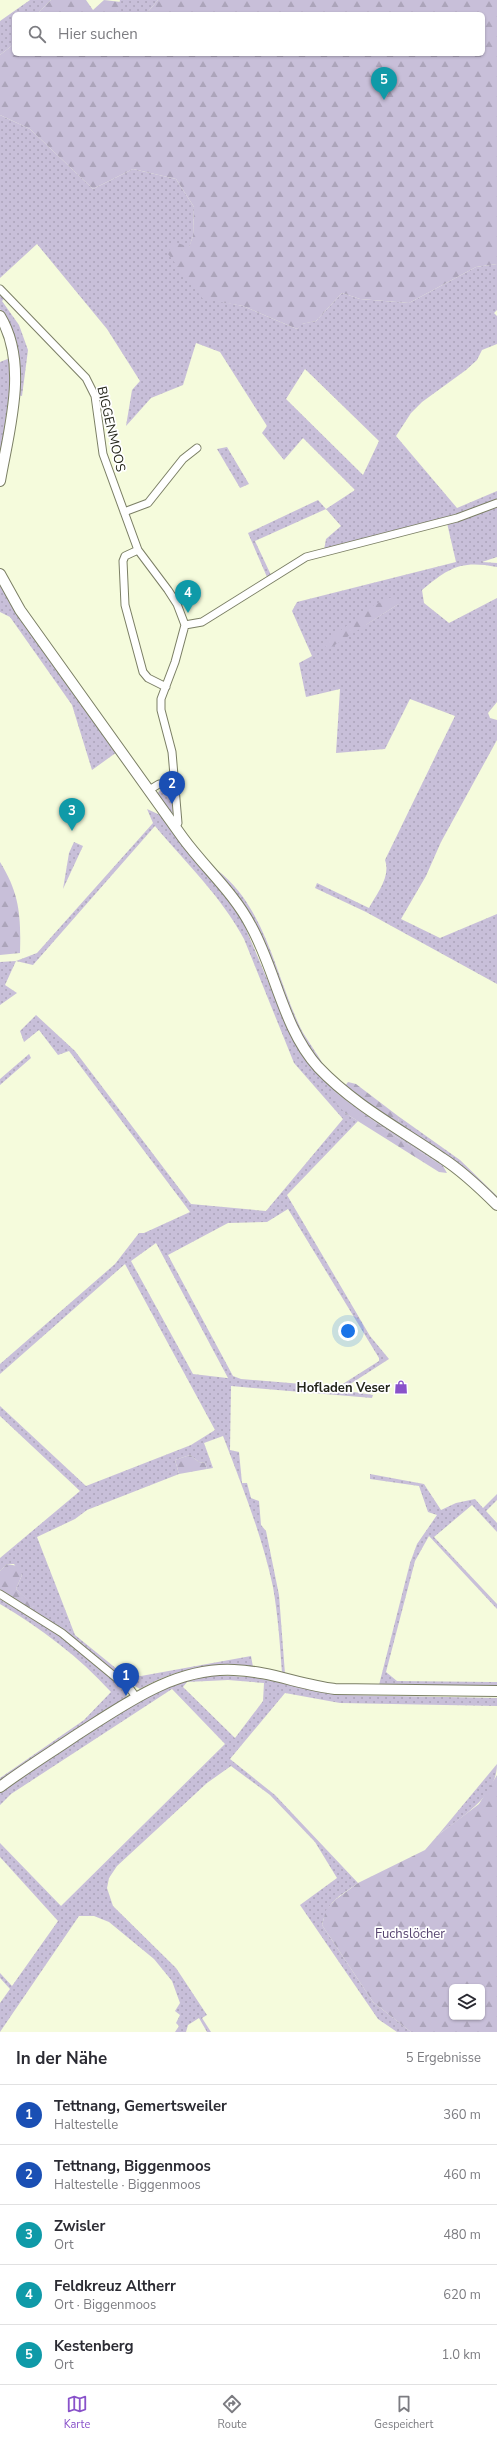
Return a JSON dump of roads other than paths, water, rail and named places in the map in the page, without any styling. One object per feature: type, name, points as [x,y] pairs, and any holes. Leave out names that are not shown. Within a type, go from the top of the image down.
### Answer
[{"type":"main road","points":[[0,316],[10,339],[15,373],[0,481]]},
{"type":"main road","points":[[0,574],[20,610],[175,828],[200,861],[229,892],[245,915],[258,939],[297,1036],[318,1066],[373,1113],[456,1168],[497,1205]]},
{"type":"main road","points":[[0,1787],[136,1697],[174,1678],[219,1670],[248,1671],[317,1687],[335,1689],[497,1691]]},
{"type":"street","name":"BIGGENMOOS","points":[[0,290],[86,378],[95,396],[103,454],[138,550],[177,604],[185,625]]},
{"type":"street","points":[[124,512],[148,503],[183,459],[197,448]]},
{"type":"street","points":[[175,828],[178,823],[172,748],[160,710],[185,625],[202,622],[306,557],[457,518],[497,503]]},
{"type":"street","points":[[138,550],[125,556],[123,561],[125,605],[143,672],[148,678],[166,687]]},
{"type":"street","points":[[149,790],[159,784],[176,784]]},
{"type":"street","points":[[0,1594],[62,1633],[131,1690],[136,1697]]},
{"type":"place","name":"Kestenberg","points":[[384,100]]},
{"type":"place","name":"Feldkreuz Altherr","points":[[188,613]]},
{"type":"place","name":"Tettnang, Biggenmoos","points":[[172,804]]},
{"type":"place","name":"Zwisler","points":[[72,831]]},
{"type":"place","name":"Hofladen Veser","points":[[401,1387]]},
{"type":"place","name":"Tettnang, Gemertsweiler","points":[[126,1696]]},
{"type":"park label","name":"Fuchslöcher","points":[[410,1933]]}]
